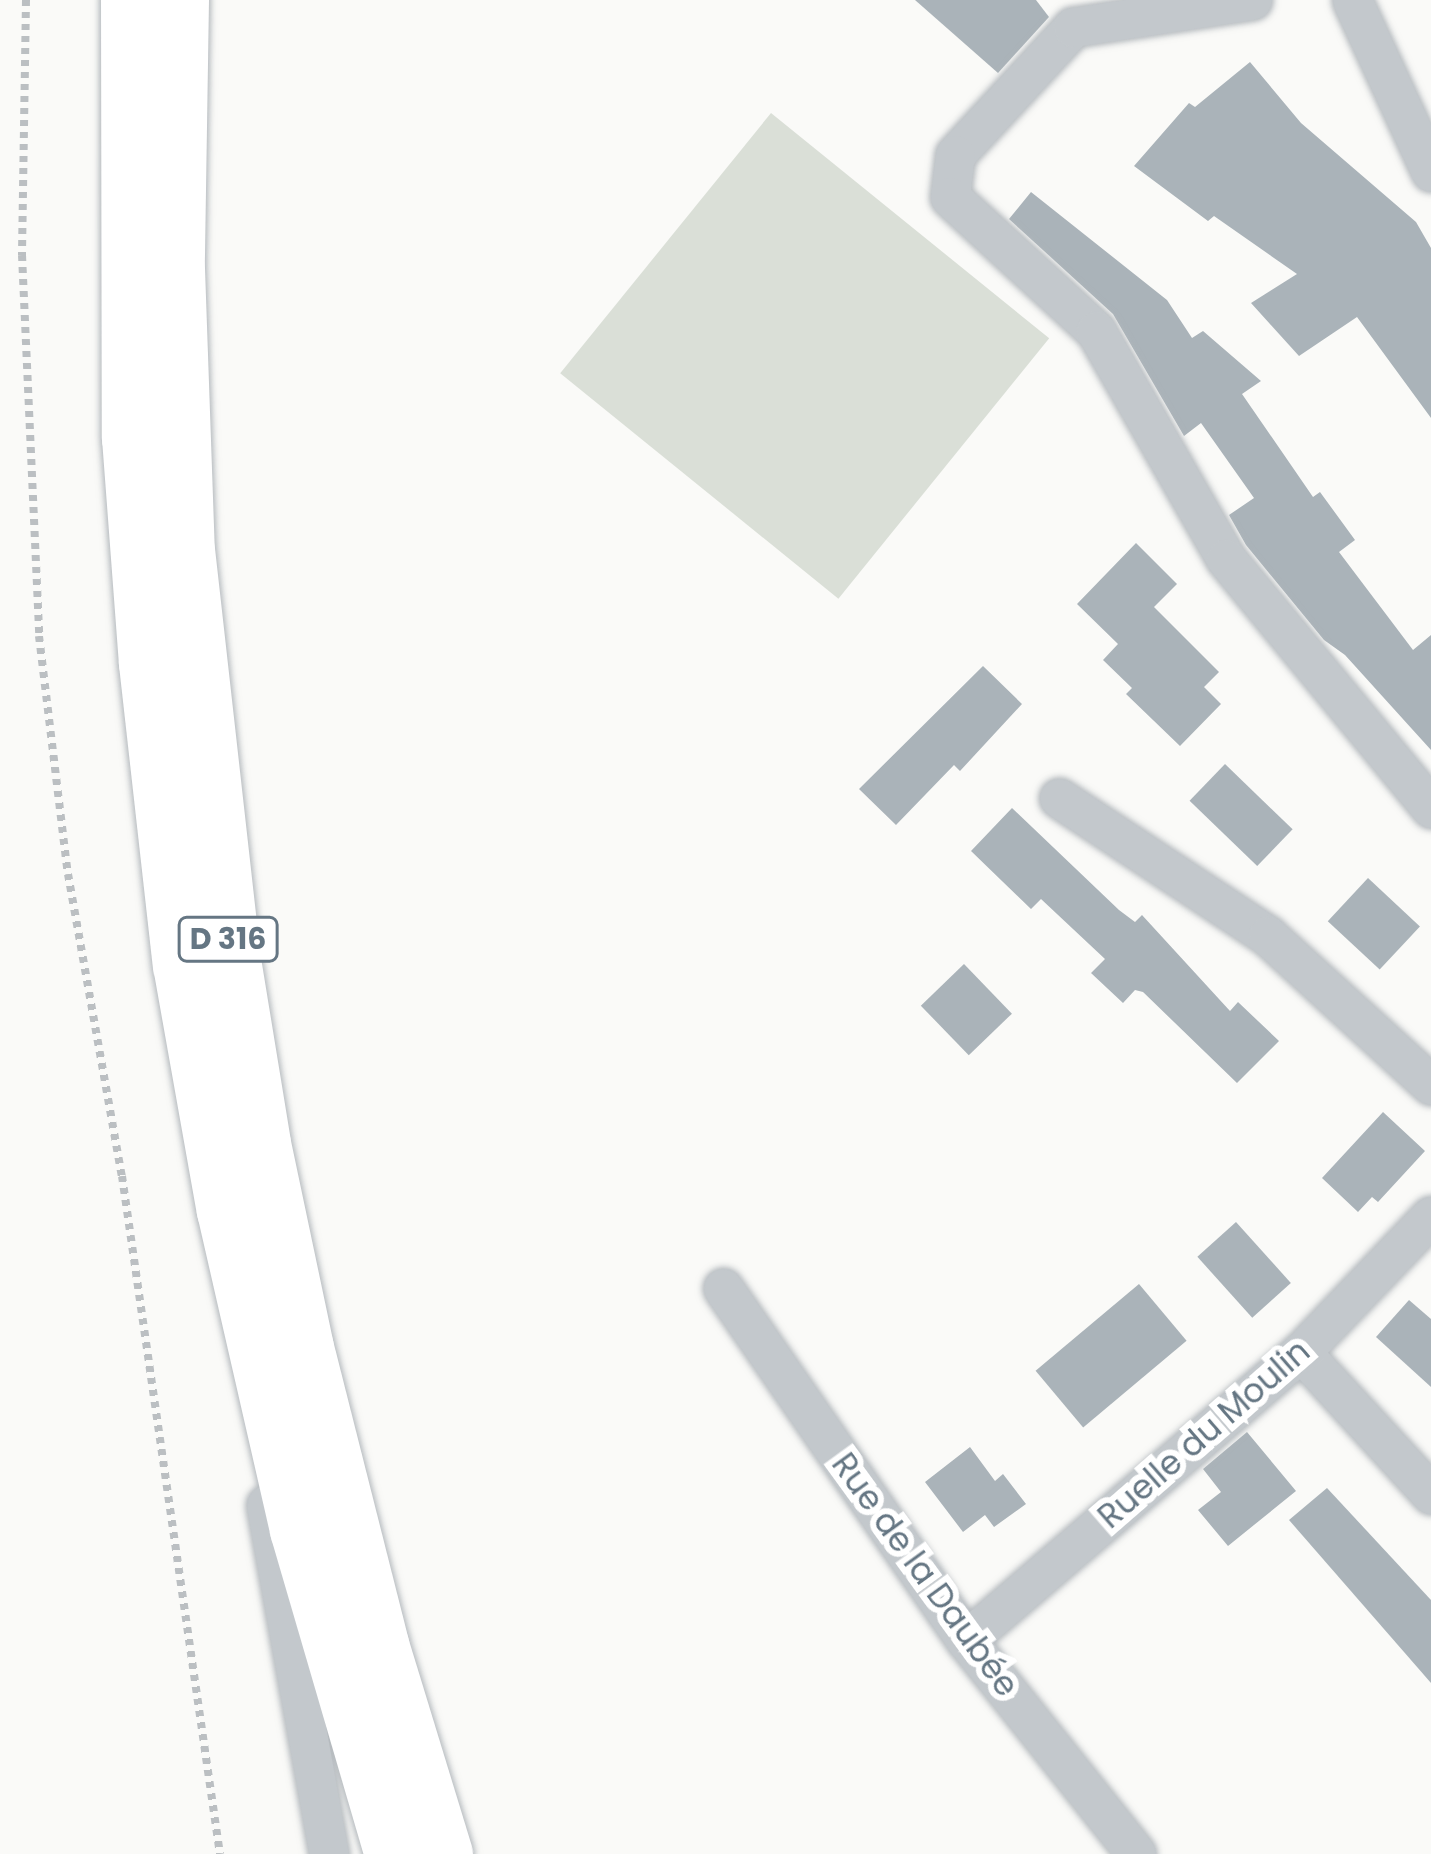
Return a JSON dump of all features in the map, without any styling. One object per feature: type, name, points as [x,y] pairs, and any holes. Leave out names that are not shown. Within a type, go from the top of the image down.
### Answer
[{"type":"main road","name":"D 316","points":[[131,0],[129,297],[139,554],[194,1037],[226,1211],[299,1530],[395,1854]]},
{"type":"main road","name":"D 316","points":[[179,0],[175,269],[185,550],[231,960],[261,1144],[304,1348],[380,1645],[443,1854]]},
{"type":"street","points":[[1252,0],[1064,13],[955,155],[950,196],[1096,331],[1226,559],[1431,808]]},
{"type":"street","points":[[1352,0],[1431,172]]},
{"type":"street","points":[[1059,798],[1268,936],[1431,1085]]},
{"type":"street","points":[[194,1037],[231,1328],[329,1854]]},
{"type":"street","name":"Ruelle du Moulin","points":[[966,1640],[1301,1352],[1431,1216]]},
{"type":"street","name":"Rue de la Daubée","points":[[723,1288],[966,1640],[1136,1854]]},
{"type":"street","points":[[1301,1352],[1431,1494]]},
{"type":"path","points":[[26,0],[22,255],[39,635],[68,874],[126,1198],[220,1854]]},
{"type":"shaded area","points":[[771,113],[1049,338],[838,599],[560,373]]},
{"type":"building","points":[[915,0],[1036,0],[1049,17],[998,73]]},
{"type":"building","points":[[1250,62],[1301,123],[1416,222],[1431,248],[1431,418],[1357,317],[1299,356],[1251,303],[1297,274],[1214,216],[1208,221],[1134,166],[1189,103],[1195,107]]},
{"type":"building","points":[[1031,192],[1167,300],[1192,338],[1203,331],[1261,381],[1242,394],[1313,497],[1320,492],[1355,540],[1339,552],[1413,650],[1431,635],[1431,750],[1345,655],[1324,640],[1246,545],[1229,515],[1254,498],[1201,423],[1184,436],[1113,314],[1009,219]]},
{"type":"building","points":[[1136,543],[1177,584],[1154,607],[1219,672],[1204,687],[1221,704],[1180,746],[1126,694],[1132,688],[1103,660],[1118,644],[1077,604]]},
{"type":"building","points":[[983,666],[1022,704],[960,771],[954,765],[896,825],[859,789]]},
{"type":"building","points":[[1225,764],[1293,829],[1257,866],[1190,801]]},
{"type":"building","points":[[1012,808],[1119,910],[1135,922],[1142,915],[1230,1011],[1238,1002],[1279,1041],[1237,1083],[1143,992],[1135,990],[1123,1003],[1091,973],[1105,959],[1041,899],[1031,909],[971,851]]},
{"type":"building","points":[[1368,878],[1420,926],[1380,970],[1328,921]]},
{"type":"building","points":[[964,964],[1012,1014],[969,1055],[921,1006]]},
{"type":"building","points":[[1383,1112],[1425,1151],[1378,1202],[1372,1197],[1358,1212],[1322,1178]]},
{"type":"building","points":[[1236,1222],[1291,1283],[1252,1318],[1197,1257]]},
{"type":"building","points":[[1139,1284],[1187,1341],[1083,1427],[1036,1371]]},
{"type":"building","points":[[1409,1300],[1431,1319],[1431,1387],[1376,1337]]},
{"type":"building","points":[[1247,1432],[1296,1491],[1228,1546],[1198,1510],[1221,1492],[1203,1469]]},
{"type":"building","points":[[970,1447],[995,1481],[1003,1474],[1026,1504],[994,1527],[985,1515],[963,1532],[925,1482]]},
{"type":"building","points":[[1327,1488],[1431,1600],[1431,1683],[1289,1520]]}]
